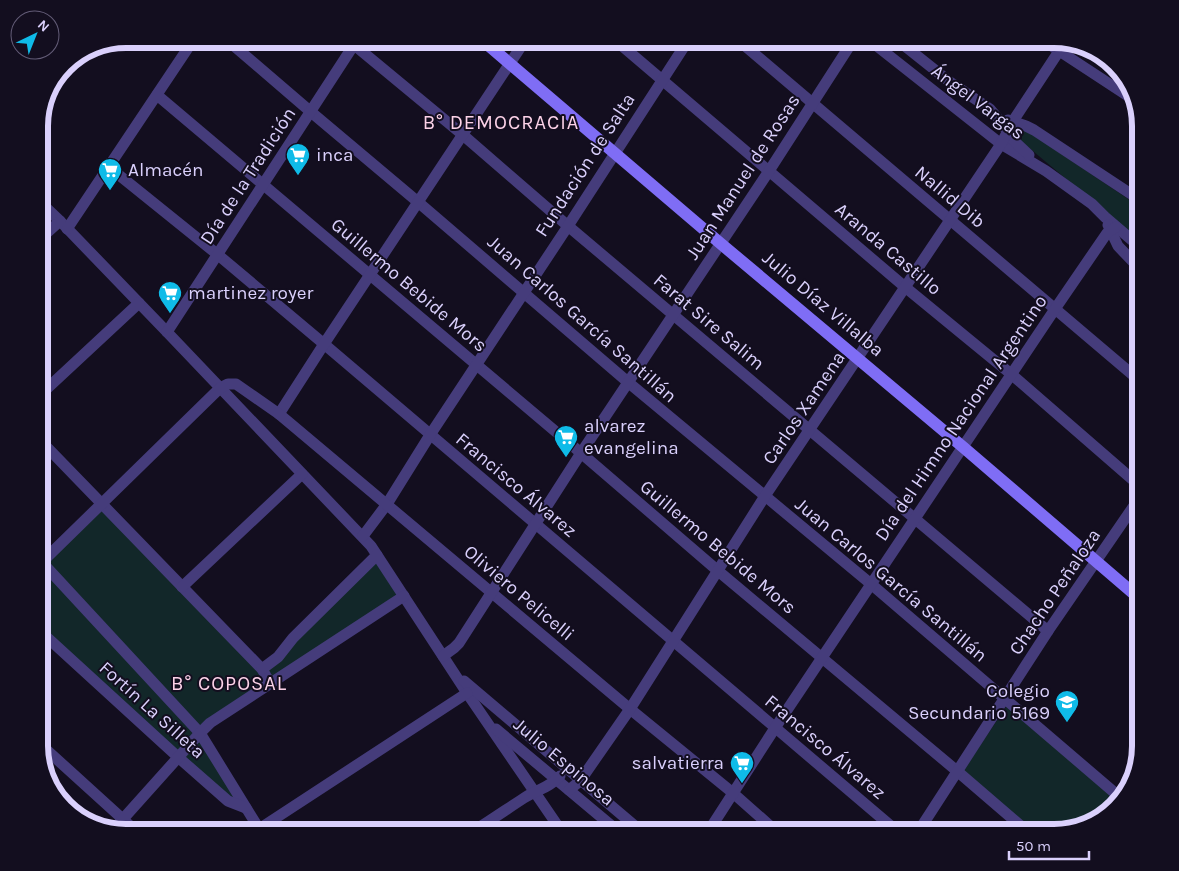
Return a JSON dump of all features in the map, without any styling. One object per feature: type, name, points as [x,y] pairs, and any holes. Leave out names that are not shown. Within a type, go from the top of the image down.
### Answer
[{"type":"street","points":[[48,235],[64,225],[109,167],[188,48]]},
{"type":"street","name":"Juan Carlos García Santillán","points":[[236,48],[629,383],[871,584],[1115,793]]},
{"type":"street","name":"Día de la Tradición","points":[[167,332],[310,112],[349,48]]},
{"type":"street","name":"Farat Sire Salim","points":[[361,48],[568,226],[1048,631]]},
{"type":"street","name":"Julio Díaz Villalba","points":[[492,48],[1132,592]]},
{"type":"street","points":[[279,414],[520,48]]},
{"type":"street","name":"Aranda Castillo","points":[[625,48],[905,287],[1011,374],[1132,479]]},
{"type":"street","name":"Fundación de Salta","points":[[363,536],[477,366],[682,48]]},
{"type":"street","name":"Nallid Dib","points":[[748,48],[1132,374]]},
{"type":"street","name":"Juan Manuel de Rosas","points":[[444,656],[459,643],[581,453],[769,171],[848,48]]},
{"type":"street","name":"Ángel Vargas","points":[[879,48],[1001,144],[1046,171],[1092,204],[1105,217],[1113,229],[1118,246],[1132,261]]},
{"type":"street","name":"Ángel Vargas","points":[[907,48],[950,82],[990,109],[1012,139],[1046,171]]},
{"type":"street","name":"Carlos Xamena","points":[[569,790],[580,781],[630,709],[765,496],[1001,144],[1013,121],[1061,48]]},
{"type":"street","points":[[1065,48],[1124,92]]},
{"type":"street","name":"Guillermo Bebide Mors","points":[[157,95],[1019,824]]},
{"type":"street","points":[[990,109],[1004,118],[1034,130],[1132,195]]},
{"type":"street","name":"Francisco Álvarez","points":[[109,167],[324,344],[889,824]]},
{"type":"street","points":[[48,210],[363,536],[556,824]]},
{"type":"street","name":"Ángel Vargas","points":[[1113,229],[1132,242]]},
{"type":"street","name":"Día del Himno Nacional Argentino","points":[[713,824],[1011,374],[1107,233],[1113,229]]},
{"type":"street","points":[[48,388],[139,303]]},
{"type":"street","name":"Oliviero Pelicelli","points":[[220,388],[228,384],[236,384],[279,414],[768,824]]},
{"type":"street","points":[[48,554],[220,388]]},
{"type":"street","points":[[48,448],[262,669],[270,683]]},
{"type":"street","points":[[182,587],[302,474]]},
{"type":"street","name":"Chacho Peñaloza","points":[[923,824],[1048,631],[1132,509]]},
{"type":"street","points":[[262,669],[278,656],[293,638],[377,555]]},
{"type":"street","points":[[48,570],[200,733],[256,824]]},
{"type":"street","points":[[118,823],[210,723],[404,596]]},
{"type":"street","name":"Fortín La Silleta","points":[[48,638],[178,758],[228,801],[246,808]]},
{"type":"street","name":"Julio Espinosa","points":[[453,672],[632,824]]},
{"type":"street","points":[[270,824],[467,692]]},
{"type":"street","name":"Julio Espinosa","points":[[486,719],[609,824]]},
{"type":"street","points":[[48,751],[128,824]]},
{"type":"street","points":[[484,824],[534,792],[550,786],[566,769]]},
{"type":"green space","points":[[1024,129],[1132,202],[1132,234],[1021,141]]},
{"type":"green space","points":[[101,504],[262,668],[377,555],[404,596],[200,733],[246,808],[228,801],[48,638],[48,556]]},
{"type":"green space","points":[[1006,707],[1113,795],[1097,810],[1079,819],[1054,824],[1025,824],[963,771]]},
{"type":"place","name":"inca","points":[[298,176]]},
{"type":"place","name":"Almacén","points":[[110,191]]},
{"type":"place","name":"martinez royer","points":[[170,314]]},
{"type":"place","name":"alvarez evangelina","points":[[566,458]]},
{"type":"place","name":"Colegio Secundario 5169","points":[[1067,723]]},
{"type":"place","name":"salvatierra","points":[[742,784]]},
{"type":"district","name":"B° DEMOCRACIA","points":[[501,122]]},
{"type":"district","name":"B° COPOSAL","points":[[229,683]]}]
